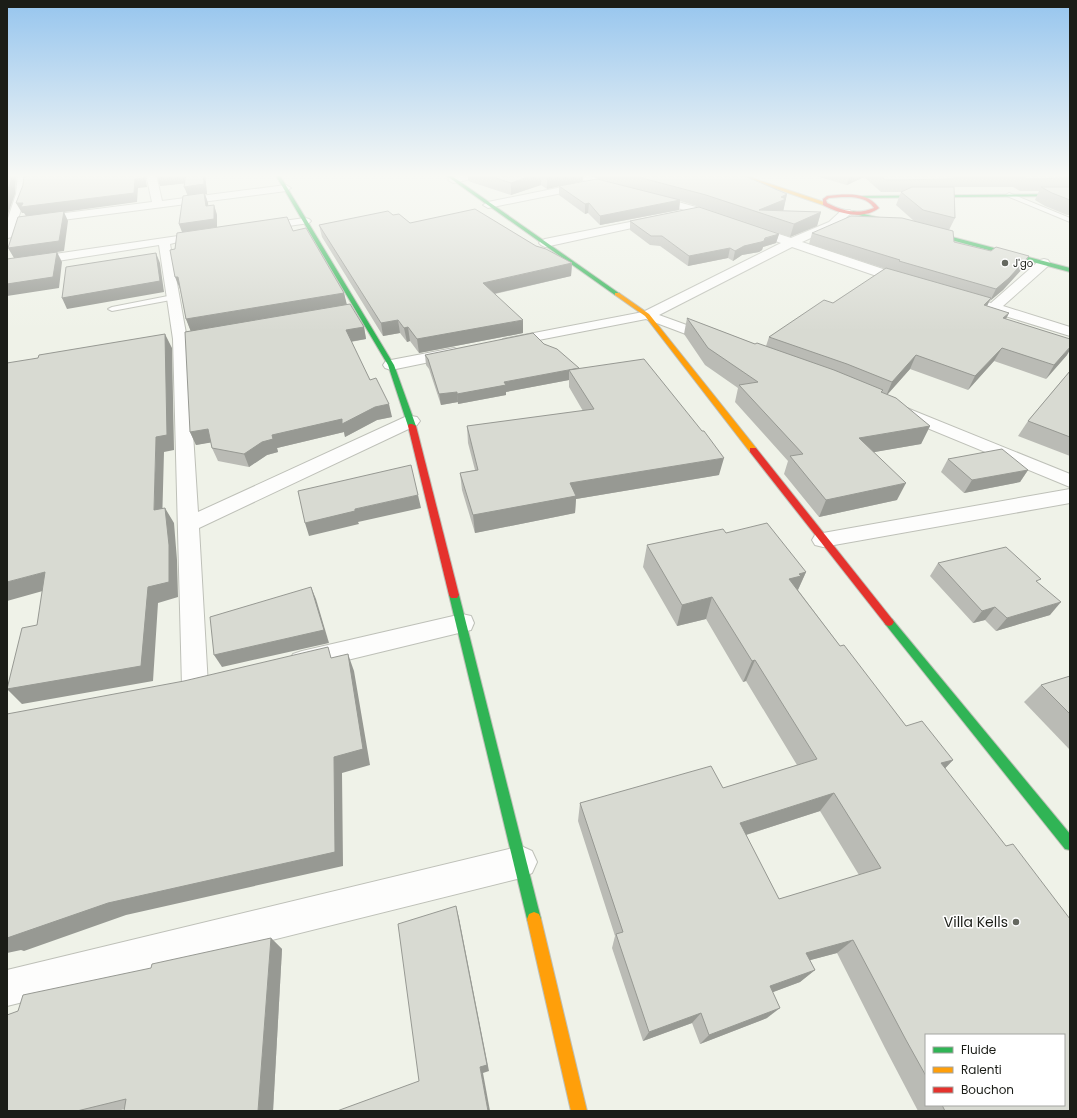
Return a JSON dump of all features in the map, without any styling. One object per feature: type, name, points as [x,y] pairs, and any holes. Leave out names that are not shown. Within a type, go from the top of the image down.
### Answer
[{"type":"main road","points":[[308,226],[390,365],[411,421],[521,862],[579,1111]]},
{"type":"main road","points":[[520,226],[647,315],[823,540],[1070,844]]},
{"type":"main road","points":[[902,226],[1070,270]]},
{"type":"main road","points":[[927,226],[1070,264]]},
{"type":"street","points":[[7,238],[10,226]]},
{"type":"street","points":[[250,229],[269,226]]},
{"type":"street","points":[[545,243],[624,226]]},
{"type":"street","points":[[742,226],[917,285]]},
{"type":"street","points":[[492,346],[647,315],[790,243],[828,226]]},
{"type":"street","points":[[7,265],[188,238]]},
{"type":"street","points":[[164,241],[180,339],[195,686]]},
{"type":"street","points":[[993,308],[1044,264]]},
{"type":"street","points":[[970,301],[1070,332]]},
{"type":"street","points":[[342,311],[357,309]]},
{"type":"street","points":[[647,315],[730,345]]},
{"type":"street","points":[[390,365],[468,350]]},
{"type":"street","points":[[879,401],[1070,481]]},
{"type":"street","points":[[188,525],[411,421]]},
{"type":"street","points":[[823,540],[1070,496]]},
{"type":"street","points":[[279,666],[462,623]]},
{"type":"street","points":[[7,988],[521,862]]},
{"type":"lane","points":[[112,309],[173,297]]},
{"type":"building","points":[[15,226],[61,226],[59,241],[8,248]]},
{"type":"building","points":[[224,226],[291,226],[293,231],[306,228],[344,293],[186,319],[178,277],[175,277],[170,250],[175,249],[177,233]]},
{"type":"building","points":[[320,226],[503,226],[536,246],[546,249],[572,263],[483,283],[523,320],[417,339],[408,327],[404,328],[398,320],[381,323]]},
{"type":"building","points":[[637,226],[756,226],[779,234],[765,238],[764,241],[744,246],[735,251],[730,248],[689,256],[662,236],[651,236]]},
{"type":"building","points":[[828,226],[934,226],[953,231],[954,242],[991,251],[996,247],[1029,256],[1009,278],[996,289],[899,261],[900,260],[812,233]]},
{"type":"building","points":[[57,252],[53,277],[7,284],[7,259]]},
{"type":"building","points":[[156,253],[160,281],[62,298],[66,267]]},
{"type":"building","points":[[886,268],[991,298],[984,305],[1009,313],[1003,318],[1070,339],[1070,347],[1054,365],[1002,348],[975,376],[916,355],[892,382],[847,364],[769,337],[824,300],[833,303]]},
{"type":"building","points":[[350,304],[364,327],[346,330],[370,380],[376,378],[389,404],[375,407],[342,424],[342,419],[272,435],[273,439],[262,442],[244,454],[212,448],[208,429],[190,432],[185,332]]},
{"type":"building","points":[[687,318],[755,344],[757,343],[834,370],[883,390],[881,392],[896,398],[930,426],[859,438],[906,483],[826,500],[790,456],[803,454],[739,385],[758,382],[708,348]]},
{"type":"building","points":[[533,333],[544,344],[557,349],[579,368],[504,382],[506,385],[457,394],[457,392],[439,394],[428,359],[425,355]]},
{"type":"building","points":[[165,334],[167,435],[156,437],[154,510],[165,508],[169,545],[169,582],[148,587],[141,666],[7,689],[22,628],[37,625],[45,572],[7,582],[7,363],[38,358],[39,355]]},
{"type":"building","points":[[644,359],[702,431],[704,431],[724,458],[570,483],[576,496],[473,515],[460,473],[478,470],[467,426],[594,409],[569,370]]},
{"type":"building","points":[[1070,371],[1070,437],[1028,421]]},
{"type":"building","points":[[1002,449],[1028,470],[972,480],[948,459]]},
{"type":"building","points":[[411,465],[418,495],[355,509],[355,511],[305,523],[298,491]]},
{"type":"building","points":[[767,523],[806,572],[799,574],[801,576],[789,579],[840,646],[844,645],[906,726],[922,721],[953,760],[941,763],[1006,846],[1013,844],[1070,919],[1070,1111],[945,1111],[942,1106],[1065,1106],[1065,1034],[925,1034],[925,1074],[853,940],[806,953],[815,970],[770,986],[780,1008],[709,1035],[701,1013],[649,1032],[616,934],[623,932],[580,803],[711,766],[723,788],[817,759],[755,660],[752,661],[712,597],[682,605],[647,545],[723,529],[726,533]],"holes":[[[834,793],[881,868],[779,899],[740,823]]]},
{"type":"building","points":[[1006,547],[1041,579],[1036,581],[1061,602],[1007,618],[995,607],[982,611],[938,563]]},
{"type":"building","points":[[311,587],[324,630],[214,655],[210,617]]},
{"type":"building","points":[[328,647],[331,658],[348,654],[363,749],[334,757],[335,852],[108,903],[7,938],[7,714],[184,681]]},
{"type":"building","points":[[1070,676],[1070,714],[1041,685]]},
{"type":"building","points":[[456,906],[487,1065],[480,1067],[488,1111],[337,1111],[419,1081],[398,924]]},
{"type":"building","points":[[271,938],[258,1111],[124,1111],[126,1099],[77,1111],[7,1111],[7,1015],[18,1011],[23,995],[151,968],[152,964]]},
{"type":"traffic: fast","points":[[308,226],[391,365],[412,426]]},
{"type":"traffic: fast","points":[[520,226],[617,294]]},
{"type":"traffic: fast","points":[[906,226],[1070,270]]},
{"type":"traffic: fast","points":[[454,595],[534,919]]},
{"type":"traffic: fast","points":[[889,622],[1070,844]]},
{"type":"traffic: slow","points":[[617,294],[647,315],[753,450]]},
{"type":"traffic: slow","points":[[534,919],[579,1111]]},
{"type":"traffic: jam","points":[[412,426],[454,595]]},
{"type":"traffic: jam","points":[[753,450],[889,622]]},
{"type":"place","name":"J'go","points":[[1005,263]]},
{"type":"place","name":"Villa Kells","points":[[1016,922]]}]
